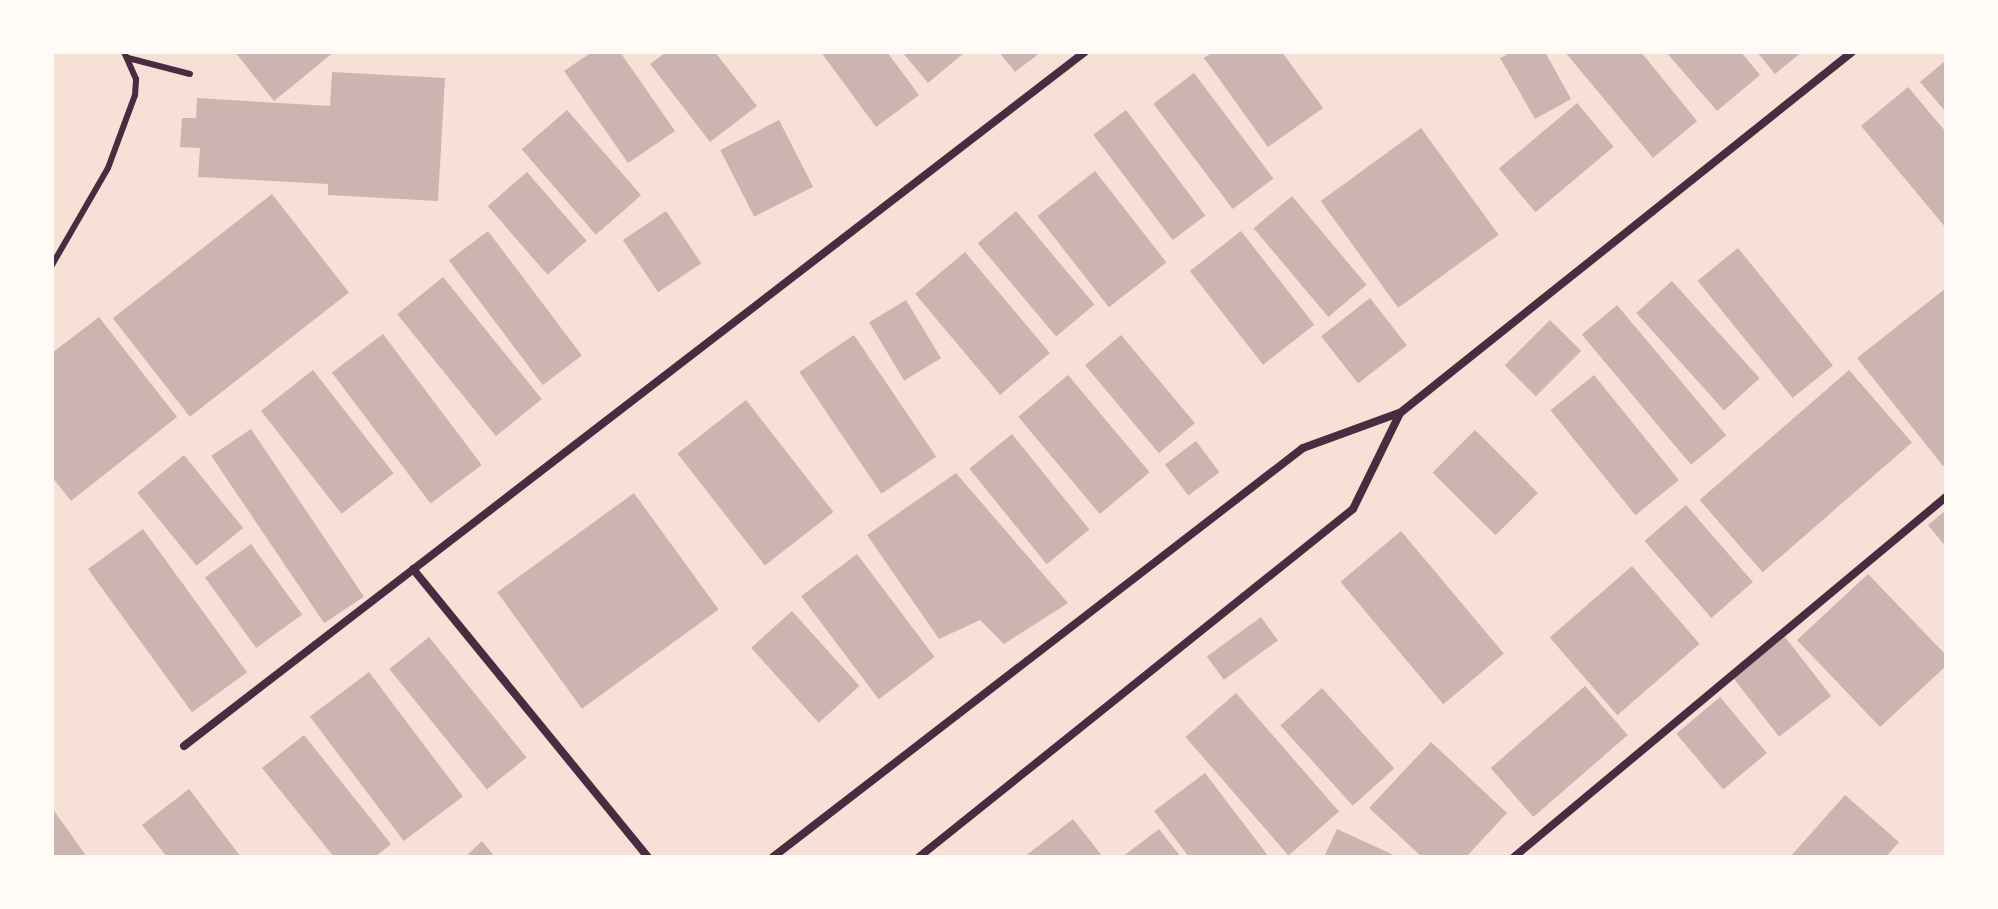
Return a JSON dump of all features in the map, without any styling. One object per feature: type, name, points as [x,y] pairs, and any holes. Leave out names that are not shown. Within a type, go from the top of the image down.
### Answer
[{"type":"street","points":[[184,746],[1085,52]]},
{"type":"street","points":[[773,857],[1303,448],[1400,413],[1852,52]]},
{"type":"street","points":[[919,857],[1353,509],[1400,413]]},
{"type":"street","points":[[1514,857],[1946,497]]},
{"type":"street","points":[[413,569],[648,857]]},
{"type":"lane","points":[[52,265],[108,168],[135,95],[126,55],[190,74]]},
{"type":"building","points":[[235,52],[334,52],[274,101]]},
{"type":"building","points":[[592,52],[620,52],[675,131],[628,163],[564,71]]},
{"type":"building","points":[[666,52],[715,52],[757,106],[710,142],[650,64]]},
{"type":"building","points":[[821,52],[887,52],[919,95],[876,127]]},
{"type":"building","points":[[902,52],[965,52],[928,83]]},
{"type":"building","points":[[999,52],[1041,52],[1015,72]]},
{"type":"building","points":[[1213,52],[1282,52],[1323,108],[1268,147],[1204,58]]},
{"type":"building","points":[[1512,52],[1545,52],[1571,99],[1535,119],[1500,58]]},
{"type":"building","points":[[1565,52],[1641,52],[1697,121],[1653,158]]},
{"type":"building","points":[[1666,52],[1741,52],[1760,75],[1717,111]]},
{"type":"building","points":[[1757,52],[1802,52],[1775,74]]},
{"type":"building","points":[[1946,60],[1946,112],[1920,82]]},
{"type":"building","points":[[332,72],[445,78],[438,201],[328,195],[328,184],[198,177],[200,148],[180,147],[182,118],[196,118],[197,98],[330,106]]},
{"type":"building","points":[[1194,73],[1273,178],[1233,209],[1153,104]]},
{"type":"building","points":[[1908,87],[1946,132],[1946,228],[1861,126]]},
{"type":"building","points":[[1577,103],[1614,147],[1536,212],[1499,169]]},
{"type":"building","points":[[567,110],[641,195],[596,235],[522,149]]},
{"type":"building","points":[[1126,110],[1205,215],[1173,240],[1093,135]]},
{"type":"building","points":[[779,120],[813,187],[754,217],[720,150]]},
{"type":"building","points":[[1421,128],[1499,235],[1398,308],[1321,201]]},
{"type":"building","points":[[1095,171],[1166,262],[1109,307],[1037,216]]},
{"type":"building","points":[[527,172],[587,241],[547,275],[488,206]]},
{"type":"building","points":[[272,194],[349,293],[190,417],[113,318]]},
{"type":"building","points":[[1292,196],[1367,285],[1328,317],[1254,228]]},
{"type":"building","points":[[666,211],[701,263],[658,292],[623,240]]},
{"type":"building","points":[[1016,211],[1094,304],[1056,337],[978,243]]},
{"type":"building","points":[[488,231],[582,356],[543,385],[449,260]]},
{"type":"building","points":[[1241,231],[1314,325],[1263,365],[1190,271]]},
{"type":"building","points":[[1738,248],[1833,365],[1793,398],[1698,281]]},
{"type":"building","points":[[965,252],[1050,353],[1000,395],[915,294]]},
{"type":"building","points":[[443,277],[542,399],[496,436],[397,314]]},
{"type":"building","points":[[1672,281],[1760,378],[1724,410],[1636,313]]},
{"type":"building","points":[[1946,288],[1946,464],[1943,466],[1857,358]]},
{"type":"building","points":[[1370,298],[1407,345],[1358,383],[1321,336]]},
{"type":"building","points":[[906,300],[941,358],[904,380],[869,322]]},
{"type":"building","points":[[1617,305],[1726,435],[1691,465],[1582,335]]},
{"type":"building","points":[[99,317],[177,417],[71,501],[52,477],[52,353]]},
{"type":"building","points":[[1550,320],[1581,351],[1536,396],[1505,365]]},
{"type":"building","points":[[383,334],[482,465],[431,503],[332,373]]},
{"type":"building","points":[[854,335],[936,457],[881,494],[799,372]]},
{"type":"building","points":[[1121,335],[1195,423],[1159,453],[1085,365]]},
{"type":"building","points":[[313,370],[394,473],[342,514],[261,411]]},
{"type":"building","points":[[1849,370],[1912,442],[1763,572],[1700,500]]},
{"type":"building","points":[[1068,375],[1150,472],[1100,514],[1018,417]]},
{"type":"building","points":[[1594,375],[1679,480],[1635,515],[1550,410]]},
{"type":"building","points":[[746,400],[833,512],[765,565],[677,454]]},
{"type":"building","points":[[251,429],[364,596],[324,623],[211,456]]},
{"type":"building","points":[[1475,430],[1538,493],[1496,535],[1433,472]]},
{"type":"building","points":[[1012,434],[1089,530],[1047,564],[969,469]]},
{"type":"building","points":[[1196,441],[1219,472],[1188,496],[1165,464]]},
{"type":"building","points":[[184,455],[243,528],[197,566],[137,493]]},
{"type":"building","points":[[956,473],[1068,603],[1004,644],[980,620],[939,639],[867,535]]},
{"type":"building","points":[[634,493],[719,609],[582,709],[497,592]]},
{"type":"building","points":[[1686,505],[1753,582],[1711,618],[1644,541]]},
{"type":"building","points":[[1946,510],[1946,547],[1928,525]]},
{"type":"building","points":[[143,529],[247,672],[192,712],[88,569]]},
{"type":"building","points":[[1401,531],[1504,654],[1443,704],[1340,582]]},
{"type":"building","points":[[251,544],[302,614],[256,648],[205,578]]},
{"type":"building","points":[[857,554],[935,657],[879,699],[801,596]]},
{"type":"building","points":[[1632,566],[1700,644],[1617,715],[1550,638]]},
{"type":"building","points":[[1868,574],[1946,655],[1946,666],[1880,727],[1797,640]]},
{"type":"building","points":[[792,611],[860,686],[819,723],[751,648]]},
{"type":"building","points":[[1261,617],[1278,640],[1224,680],[1207,656]]},
{"type":"building","points":[[429,637],[527,757],[487,790],[389,669]]},
{"type":"building","points":[[1785,637],[1831,696],[1779,737],[1733,678]]},
{"type":"building","points":[[369,672],[463,797],[404,841],[310,717]]},
{"type":"building","points":[[1585,686],[1628,735],[1533,817],[1491,768]]},
{"type":"building","points":[[1322,688],[1394,768],[1353,806],[1280,725]]},
{"type":"building","points":[[1236,693],[1339,811],[1288,855],[1185,737]]},
{"type":"building","points":[[1720,697],[1767,753],[1723,790],[1676,734]]},
{"type":"building","points":[[304,735],[391,844],[375,857],[334,857],[262,768]]},
{"type":"building","points":[[1431,742],[1507,813],[1466,857],[1422,857],[1369,808]]},
{"type":"building","points":[[1205,773],[1269,857],[1189,857],[1154,811]]},
{"type":"building","points":[[189,789],[241,857],[167,857],[142,825]]},
{"type":"building","points":[[1845,795],[1899,842],[1886,857],[1790,857]]},
{"type":"building","points":[[52,808],[87,857],[52,857]]},
{"type":"building","points":[[1073,819],[1103,857],[1024,857]]},
{"type":"building","points":[[1159,829],[1181,857],[1122,857]]},
{"type":"building","points":[[1337,829],[1398,857],[1324,857]]},
{"type":"building","points":[[482,841],[495,857],[465,857]]}]
